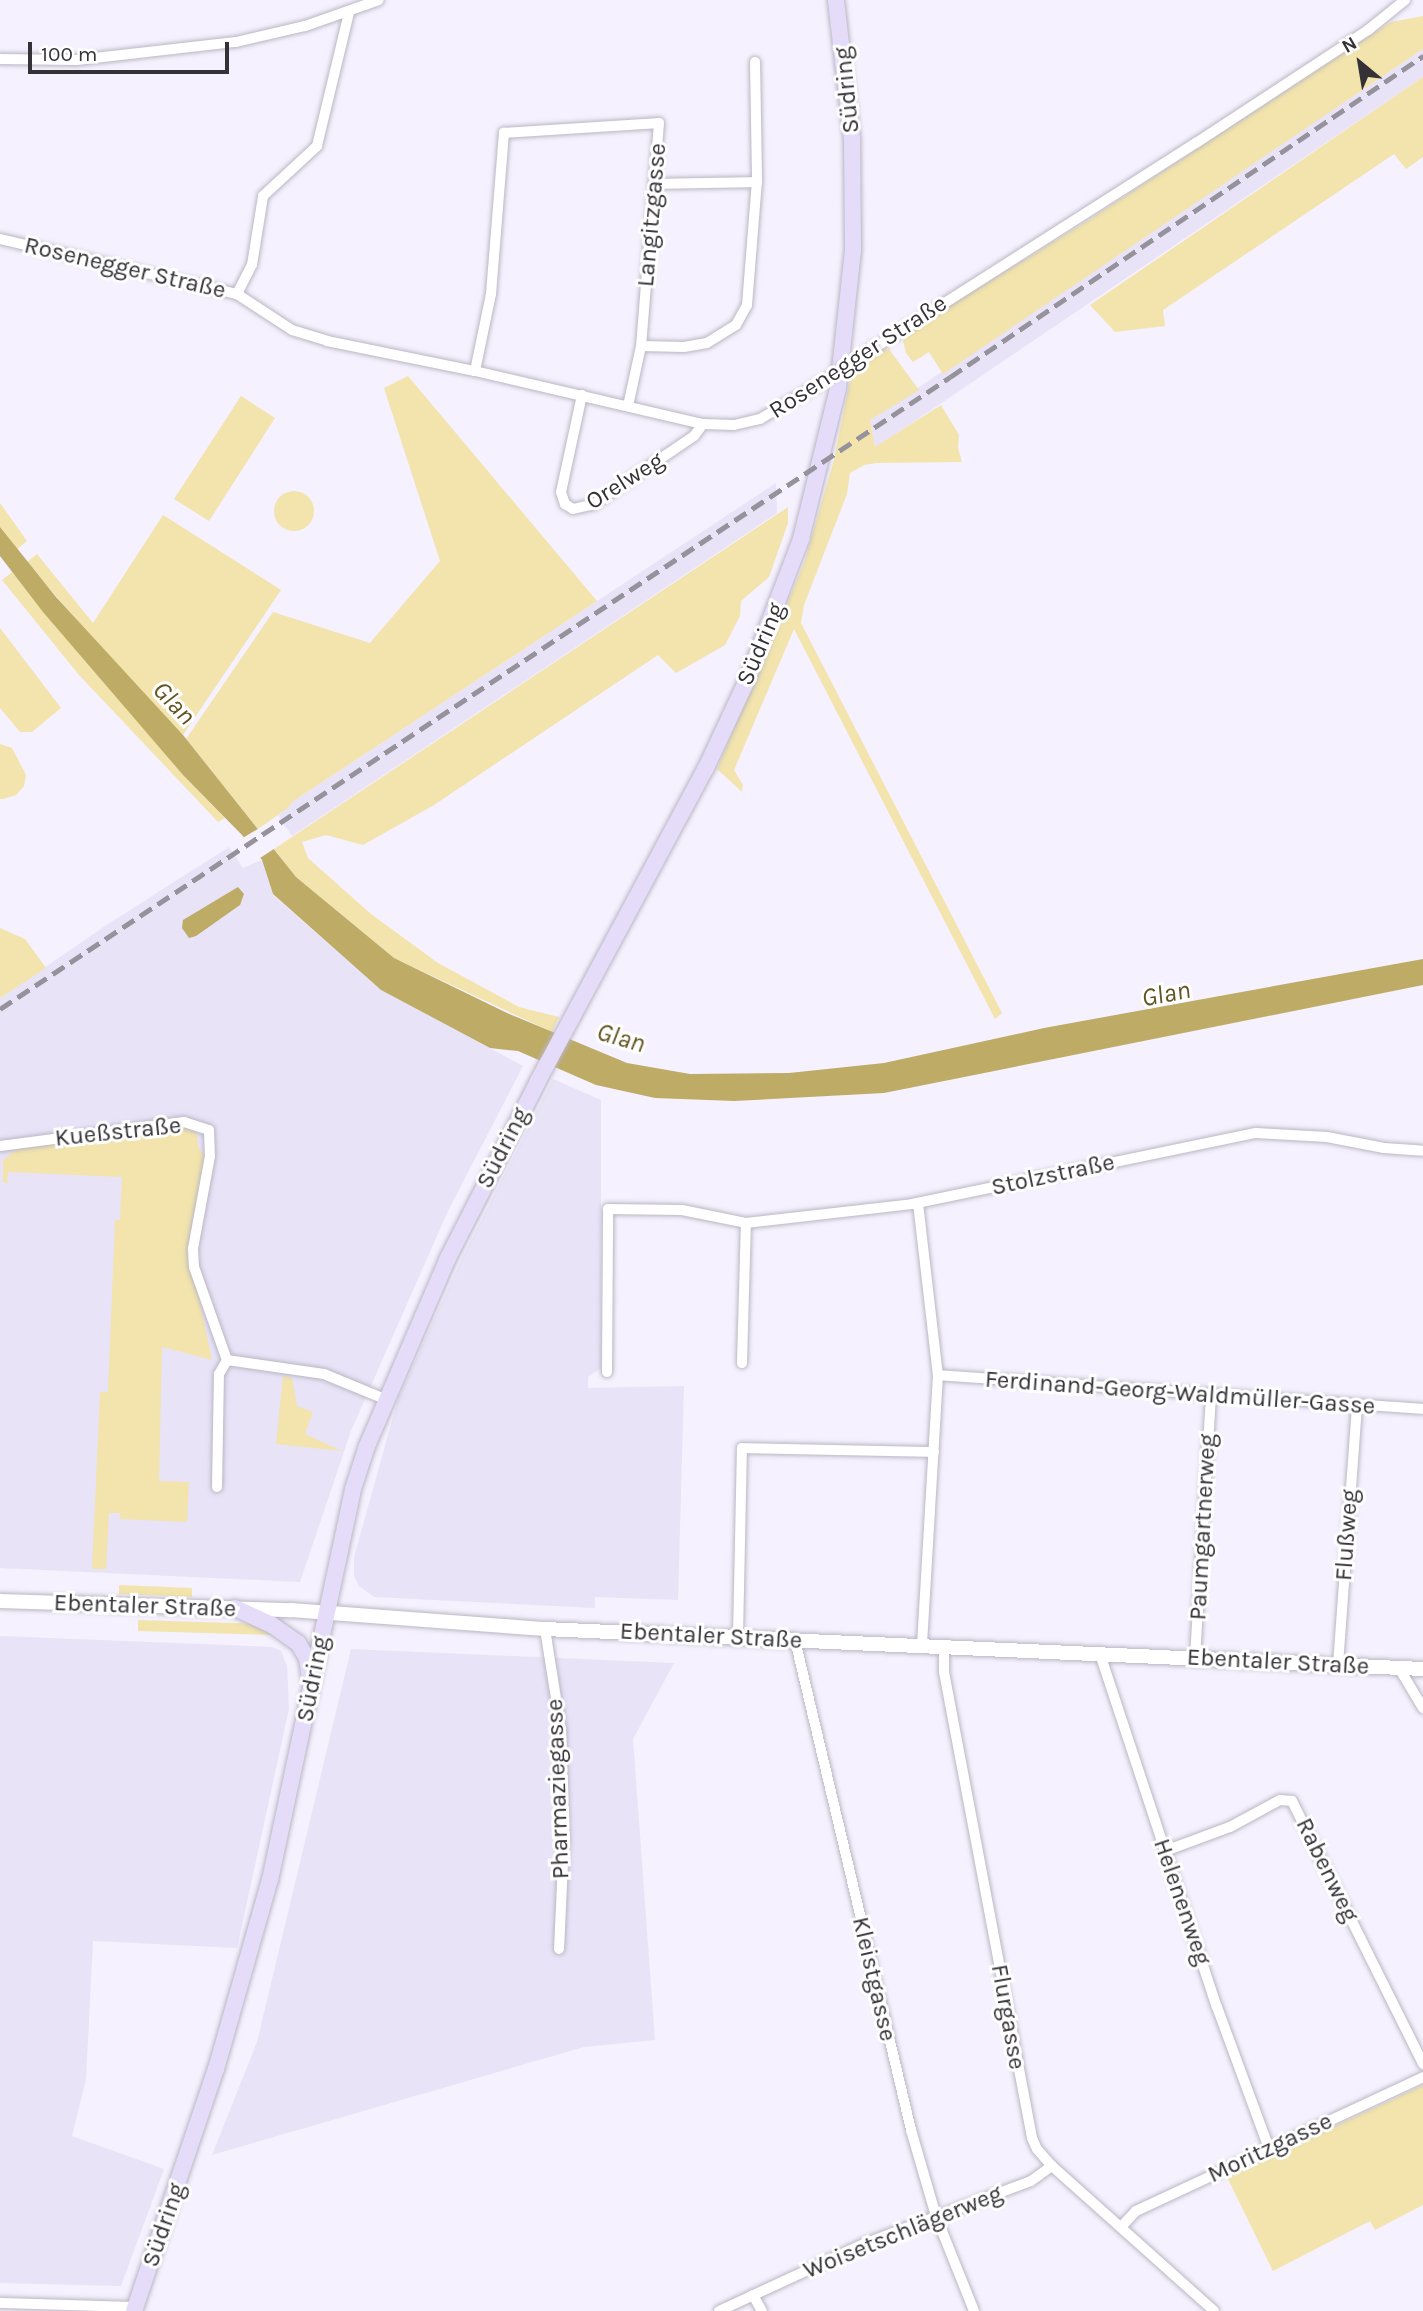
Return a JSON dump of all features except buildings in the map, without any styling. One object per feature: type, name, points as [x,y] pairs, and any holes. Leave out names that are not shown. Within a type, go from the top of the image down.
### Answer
[{"type":"main road","name":"Südring","points":[[135,2309],[204,2106],[244,1975],[270,1880],[353,1489],[385,1399],[448,1258],[538,1081],[706,768],[743,689],[785,585],[818,481],[844,355],[853,250],[852,139],[836,0]]},
{"type":"main road","name":"Ebentaler Straße","points":[[0,1601],[235,1608],[545,1629],[1423,1669]]},
{"type":"main road","points":[[235,1608],[272,1625],[298,1643],[307,1658],[311,1692]]},
{"type":"street","points":[[0,59],[77,60],[236,41],[349,13],[379,0]]},
{"type":"street","name":"Rosenegger Straße","points":[[0,239],[237,294],[292,330],[327,341],[475,371],[704,424],[734,425],[760,419],[816,386],[1196,144],[1368,30],[1405,0]]},
{"type":"street","points":[[237,294],[252,265],[263,196],[317,146],[349,13]]},
{"type":"street","points":[[641,346],[684,347],[706,343],[728,332],[743,316],[757,182],[755,62]]},
{"type":"street","name":"Langitzgasse","points":[[475,371],[491,295],[504,133],[659,123],[641,346],[628,406]]},
{"type":"street","points":[[656,184],[757,182]]},
{"type":"street","name":"Orelweg","points":[[582,395],[561,492],[565,504],[573,509],[594,504],[694,436],[704,424]]},
{"type":"street","name":"Kueßstraße","points":[[0,1146],[184,1122],[209,1130],[210,1156],[193,1249],[194,1267],[227,1360]]},
{"type":"street","name":"Stolzstraße","points":[[607,1372],[608,1209],[682,1210],[746,1223],[918,1203],[1256,1133],[1327,1137],[1423,1152]]},
{"type":"street","points":[[918,1203],[938,1375],[922,1646]]},
{"type":"street","points":[[743,1363],[746,1223]]},
{"type":"street","points":[[217,1487],[219,1374],[227,1360],[324,1374],[385,1399]]},
{"type":"street","name":"Ferdinand-Georg-Waldmüller-Gasse","points":[[938,1375],[1423,1409]]},
{"type":"street","name":"Paumgartnerweg","points":[[1195,1657],[1211,1396]]},
{"type":"street","name":"Flußweg","points":[[1338,1665],[1357,1405]]},
{"type":"street","points":[[738,1636],[742,1448],[934,1452]]},
{"type":"street","name":"Pharmaziegasse","points":[[545,1629],[561,1730],[564,1840],[559,1950]]},
{"type":"street","name":"Kleistgasse","points":[[795,1640],[892,2060],[936,2216],[974,2311]]},
{"type":"street","name":"Flurgasse","points":[[944,1647],[944,1672],[1027,2120],[1037,2149],[1052,2166],[1214,2311]]},
{"type":"street","name":"Helenenweg","points":[[1100,1654],[1165,1851],[1269,2148]]},
{"type":"street","points":[[1399,1668],[1423,1708]]},
{"type":"street","name":"Rabenweg","points":[[1165,1851],[1230,1826],[1280,1800],[1292,1801],[1423,2064]]},
{"type":"street","name":"Moritzgasse","points":[[1121,2227],[1136,2211],[1423,2077]]},
{"type":"street","name":"Woisetschlägerweg","points":[[719,2311],[864,2244],[1031,2181],[1052,2166]]},
{"type":"street","points":[[753,2295],[762,2311]]},
{"type":"street","points":[[0,2303],[135,2309]]},
{"type":"shaded area","points":[[1423,16],[1423,49],[943,374],[929,352],[913,362],[906,353],[903,341],[912,329],[1079,226],[1391,22]]},
{"type":"shaded area","points":[[1423,49],[1423,77],[875,448],[870,420]]},
{"type":"shaded area","points":[[1423,77],[1423,157],[1406,169],[1394,154],[1163,310],[1165,326],[1115,332],[1090,305]]},
{"type":"shaded area","points":[[889,349],[919,390],[870,420],[875,447],[941,405],[959,435],[958,448],[962,462],[876,463],[864,465],[850,473],[847,494],[804,605],[801,623],[1002,1013],[995,1019],[794,629],[734,770],[743,785],[742,792],[717,769],[804,563],[834,460],[852,369],[881,350]]},
{"type":"shaded area","points":[[408,376],[597,601],[292,802],[288,808],[258,829],[186,739],[273,612],[370,643],[440,561],[384,388]]},
{"type":"shaded area","points":[[241,396],[275,418],[209,521],[174,499]]},
{"type":"shaded area","points":[[776,483],[777,513],[292,836],[278,815],[292,802]]},
{"type":"shaded area","points":[[294,491],[308,497],[314,511],[308,525],[294,531],[280,525],[274,511],[280,497]]},
{"type":"shaded area","points":[[0,503],[27,541],[16,550],[0,527]]},
{"type":"shaded area","points":[[788,507],[788,523],[769,577],[741,601],[740,616],[725,645],[676,673],[658,655],[434,805],[363,845],[326,835],[302,842],[308,858],[371,914],[438,963],[519,1007],[559,1017],[552,1032],[394,958],[296,877],[274,849]]},
{"type":"shaded area","points":[[163,515],[281,590],[183,735],[111,660],[27,562],[37,554],[93,623]]},
{"type":"shaded area","points":[[0,527],[56,597],[183,735],[296,877],[394,958],[507,1013],[627,1063],[690,1074],[789,1073],[884,1063],[1044,1028],[1423,959],[1423,985],[884,1093],[734,1101],[655,1098],[596,1085],[518,1051],[490,1048],[381,990],[273,894],[262,860],[242,835],[183,775],[43,612],[0,556]]},
{"type":"shaded area","points":[[12,572],[183,775],[225,818],[218,822],[79,675],[2,580]]},
{"type":"shaded area","points":[[0,628],[61,708],[32,732],[20,732],[0,708]]},
{"type":"shaded area","points":[[0,744],[12,748],[26,775],[24,786],[16,795],[3,799],[0,799]]},
{"type":"shaded area","points":[[229,847],[243,868],[262,860],[273,895],[381,990],[523,1066],[448,1211],[351,1431],[300,1582],[0,1568],[0,998],[108,924]]},
{"type":"shaded area","points":[[238,887],[244,894],[240,905],[196,936],[189,938],[182,928],[183,920]]},
{"type":"shaded area","points":[[0,928],[25,939],[46,968],[0,998]]},
{"type":"shaded area","points":[[553,1079],[601,1100],[601,1368],[588,1377],[588,1388],[684,1386],[678,1600],[595,1597],[595,1608],[374,1597],[359,1586],[354,1576],[354,1557],[398,1399],[462,1258]]},
{"type":"shaded area","points":[[184,1126],[197,1134],[198,1147],[205,1156],[188,1247],[212,1360],[162,1347],[159,1481],[189,1482],[187,1522],[120,1519],[120,1513],[109,1513],[106,1569],[92,1569],[100,1392],[108,1392],[115,1220],[120,1220],[122,1177],[8,1172],[7,1184],[3,1182],[3,1160],[17,1149]]},
{"type":"shaded area","points":[[283,1376],[292,1378],[297,1406],[313,1412],[305,1434],[342,1451],[276,1444]]},
{"type":"shaded area","points":[[119,1585],[192,1588],[192,1597],[119,1594]]},
{"type":"shaded area","points":[[138,1620],[260,1624],[273,1635],[138,1631]]},
{"type":"shaded area","points":[[0,1636],[272,1647],[281,1651],[287,1666],[289,1709],[237,1948],[93,1941],[86,2079],[72,2136],[164,2169],[121,2286],[0,2283]]},
{"type":"shaded area","points":[[351,1649],[674,1663],[633,1739],[655,2040],[584,2047],[212,2155],[257,2042]]},
{"type":"shaded area","points":[[1423,2085],[1423,2205],[1375,2230],[1370,2221],[1273,2271],[1227,2177]]},
{"type":"pier","points":[[261,827],[277,847],[257,860],[241,839]]},
{"type":"railway","points":[[0,1009],[950,377],[1423,56]]},
{"type":"water label","name":"Glan","points":[[174,703]]},
{"type":"water label","name":"Glan","points":[[1166,994]]},
{"type":"water label","name":"Glan","points":[[621,1038]]}]
